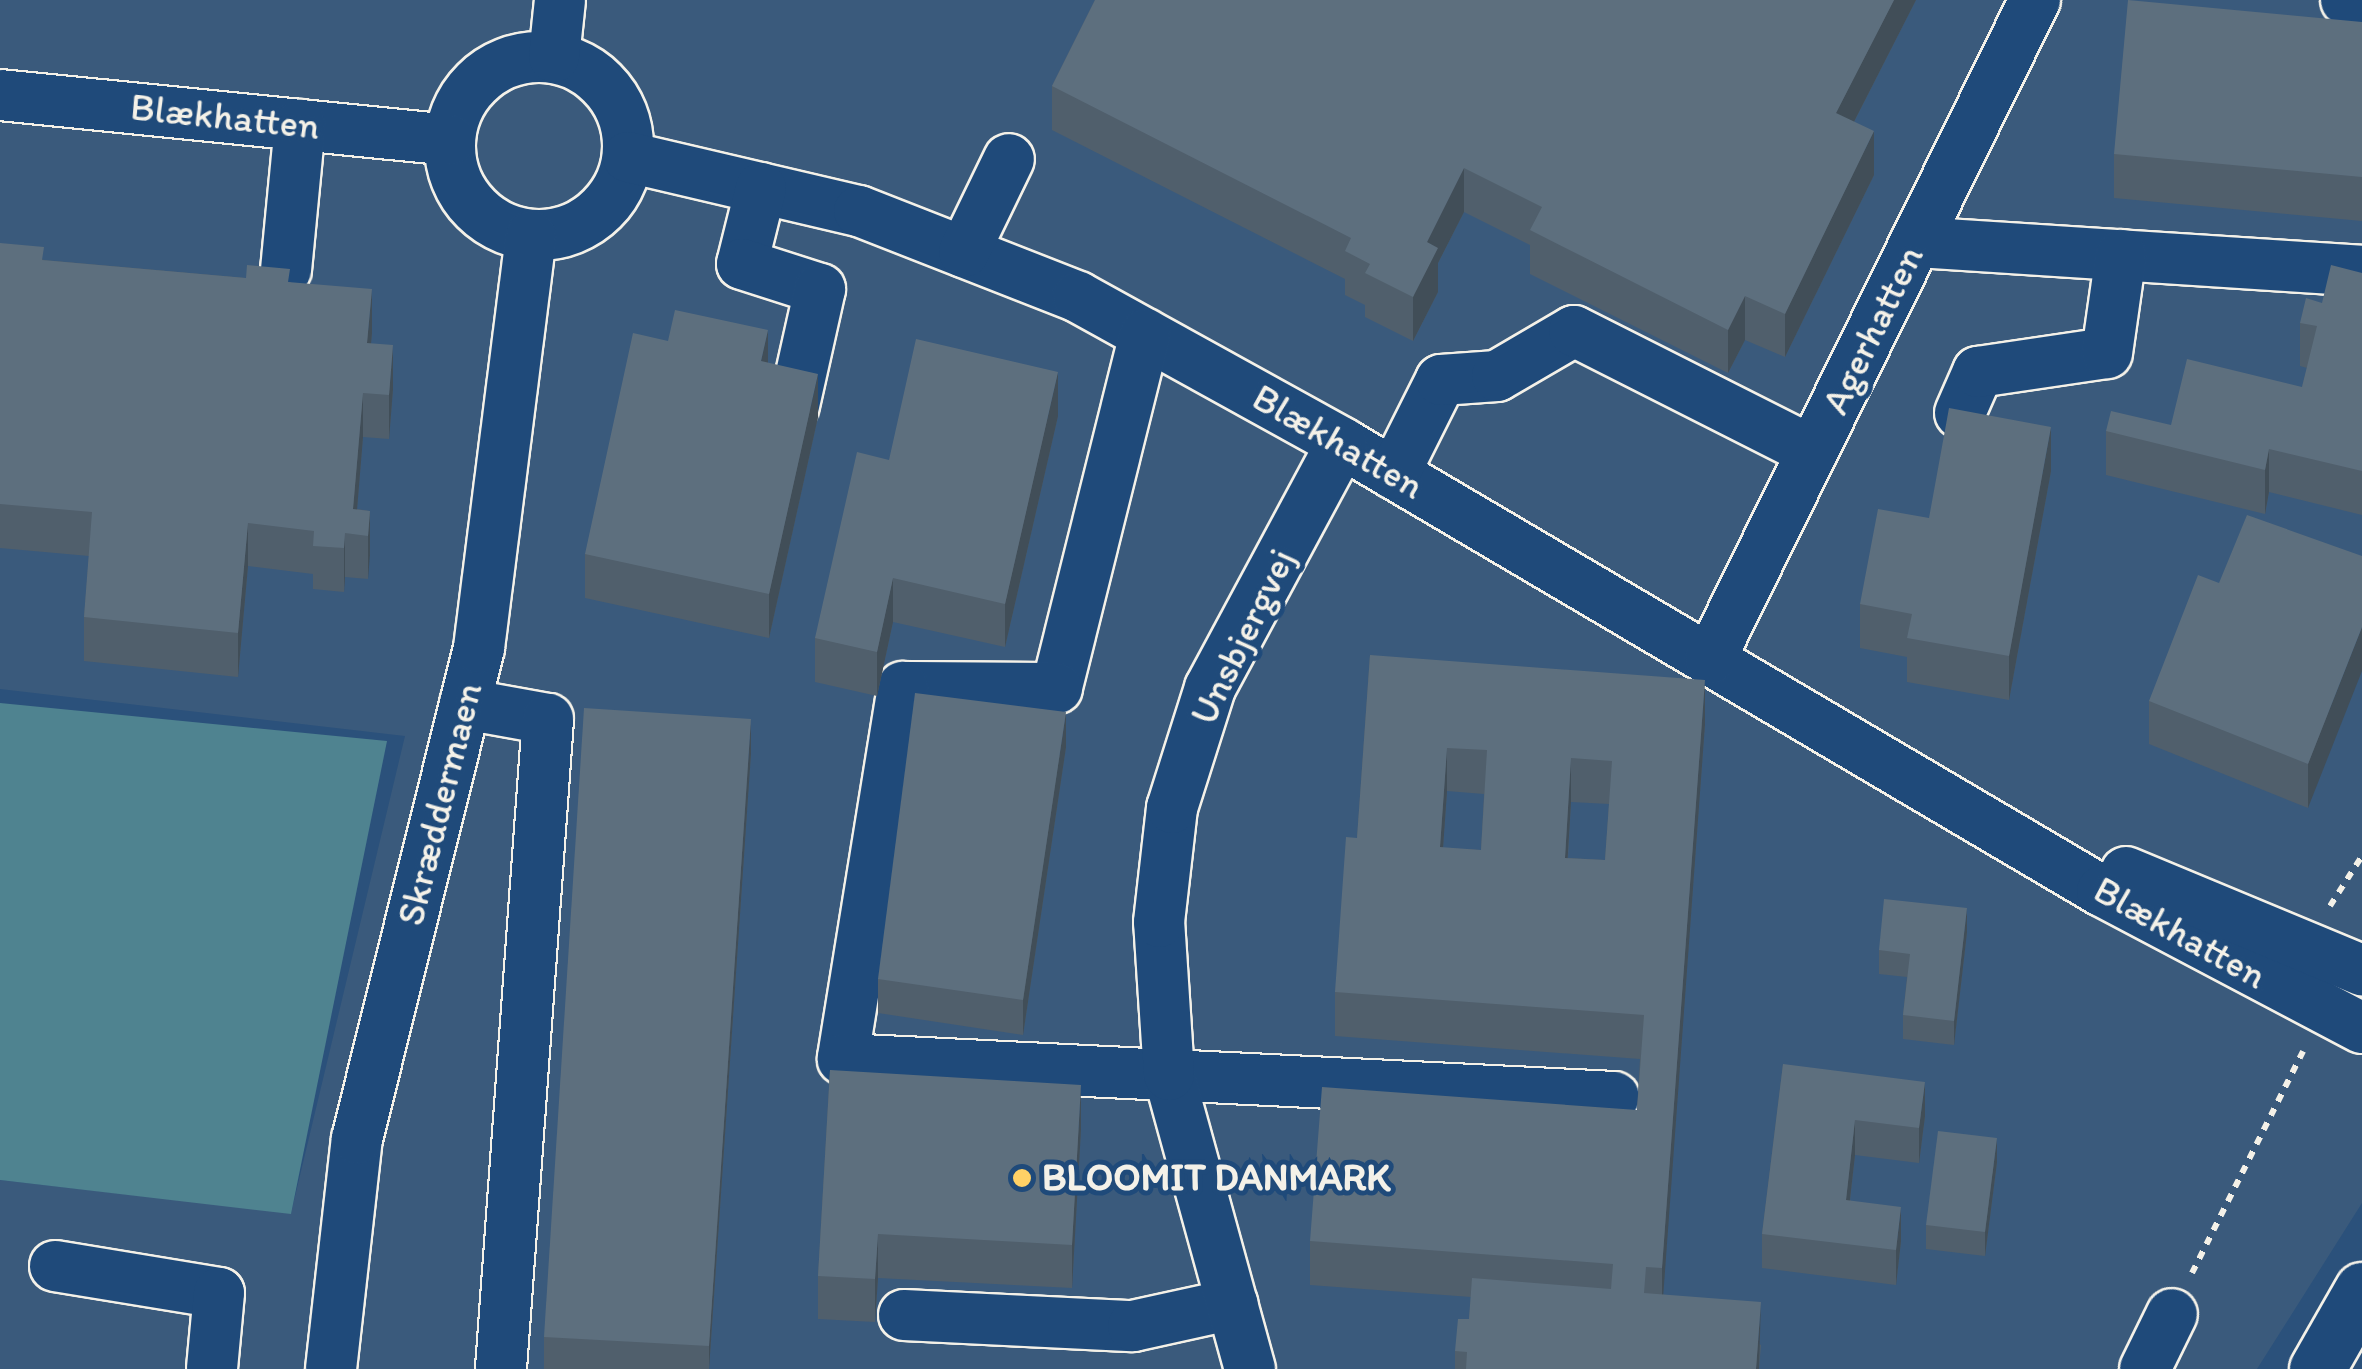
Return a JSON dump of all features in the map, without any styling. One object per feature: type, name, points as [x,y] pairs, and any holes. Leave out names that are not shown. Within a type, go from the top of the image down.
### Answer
[{"type":"main road","points":[[2317,1369],[2362,1290]]},
{"type":"street","points":[[554,57],[560,0]]},
{"type":"street","name":"Agerhatten","points":[[1710,659],[2035,0]]},
{"type":"street","points":[[2346,0],[2362,4]]},
{"type":"street","points":[[554,57],[602,82],[627,129],[628,157],[614,195],[584,224],[530,236],[480,214],[457,180],[450,140],[473,86],[496,67],[554,57]]},
{"type":"street","name":"Blækhatten","points":[[0,95],[450,140]]},
{"type":"street","points":[[286,270],[300,125]]},
{"type":"street","name":"Blækhatten","points":[[628,157],[859,211],[1078,297],[1342,443],[2002,832],[2343,1018]]},
{"type":"street","points":[[964,252],[1009,159]]},
{"type":"street","points":[[761,188],[742,264],[820,288],[794,405]]},
{"type":"street","name":"Skræddermaen","points":[[330,1369],[356,1138],[479,648],[530,236]]},
{"type":"street","points":[[1916,242],[2362,271]]},
{"type":"street","points":[[1960,413],[1978,372],[2107,353],[2121,255]]},
{"type":"street","points":[[1394,474],[1441,380],[1497,376],[1574,330],[1812,452]]},
{"type":"street","points":[[1146,334],[1057,688],[903,686],[843,1059],[1614,1097]]},
{"type":"street","name":"Unsbjergvej","points":[[1261,1366],[1233,1304],[1169,1075],[1158,922],[1172,808],[1210,688],[1342,443]]},
{"type":"street","points":[[465,704],[548,719],[501,1369]]},
{"type":"street","name":"Blækhatten","points":[[2002,832],[2122,870],[2362,970]]},
{"type":"street","points":[[55,1266],[219,1293],[212,1369]]},
{"type":"street","points":[[904,1315],[1133,1326],[1233,1304]]},
{"type":"street","points":[[2145,1369],[2172,1314]]},
{"type":"path","points":[[2172,1314],[2343,1018]]},
{"type":"shaded area","points":[[0,0],[2362,0],[2362,1203],[2257,1369],[0,1369],[0,1180],[291,1213],[405,736],[0,689]]},
{"type":"green space","points":[[0,703],[387,741],[291,1214],[0,1180]]},
{"type":"building","points":[[1095,0],[1894,0],[1836,113],[1874,131],[1785,314],[1745,296],[1728,330],[1530,230],[1542,207],[1464,168],[1427,242],[1438,248],[1413,297],[1365,273],[1370,264],[1345,251],[1351,238],[1052,86]]},
{"type":"building","points":[[2128,0],[2362,22],[2362,177],[2114,154]]},
{"type":"building","points":[[0,243],[44,247],[42,260],[246,278],[247,265],[290,269],[288,282],[372,289],[367,343],[393,345],[389,395],[363,393],[353,509],[370,511],[368,536],[345,533],[344,548],[313,546],[314,531],[248,523],[238,633],[84,617],[92,512],[0,504]]},
{"type":"building","points":[[2331,265],[2362,273],[2362,471],[2269,449],[2265,470],[2106,431],[2111,411],[2171,425],[2187,359],[2302,387],[2317,326],[2300,323],[2306,298],[2322,303]]},
{"type":"building","points":[[675,310],[768,330],[761,361],[818,374],[769,594],[585,554],[633,333],[668,341]]},
{"type":"building","points":[[916,339],[1058,372],[1005,604],[893,578],[877,652],[815,638],[857,452],[889,460]]},
{"type":"building","points":[[1949,408],[2051,427],[2009,656],[1907,638],[1912,614],[1860,604],[1878,509],[1929,518]]},
{"type":"building","points":[[2247,515],[2362,556],[2362,627],[2308,764],[2149,701],[2198,575],[2219,583]]},
{"type":"building","points":[[1370,655],[1705,680],[1662,1268],[1646,1267],[1644,1293],[1761,1302],[1756,1369],[1466,1369],[1467,1352],[1455,1351],[1458,1319],[1469,1319],[1472,1278],[1611,1289],[1613,1264],[1310,1241],[1322,1087],[1637,1110],[1644,1015],[1335,992],[1346,837],[1357,838]],"holes":[[[1447,748],[1487,750],[1481,850],[1440,847]],[[1571,758],[1612,761],[1605,860],[1565,858]]]},
{"type":"building","points":[[915,693],[1066,712],[1023,1000],[878,979]]},
{"type":"building","points":[[584,708],[751,719],[709,1346],[544,1337]]},
{"type":"building","points":[[1884,899],[1967,908],[1954,1021],[1903,1015],[1910,954],[1879,950]]},
{"type":"building","points":[[1783,1064],[1925,1082],[1919,1128],[1855,1120],[1846,1200],[1901,1207],[1896,1250],[1762,1234]]},
{"type":"building","points":[[830,1070],[1081,1085],[1072,1245],[878,1234],[875,1279],[818,1276]]},
{"type":"building","points":[[1938,1131],[1997,1138],[1985,1232],[1926,1225]]},
{"type":"place","name":"BLOOMIT DANMARK","points":[[1022,1178]]}]
